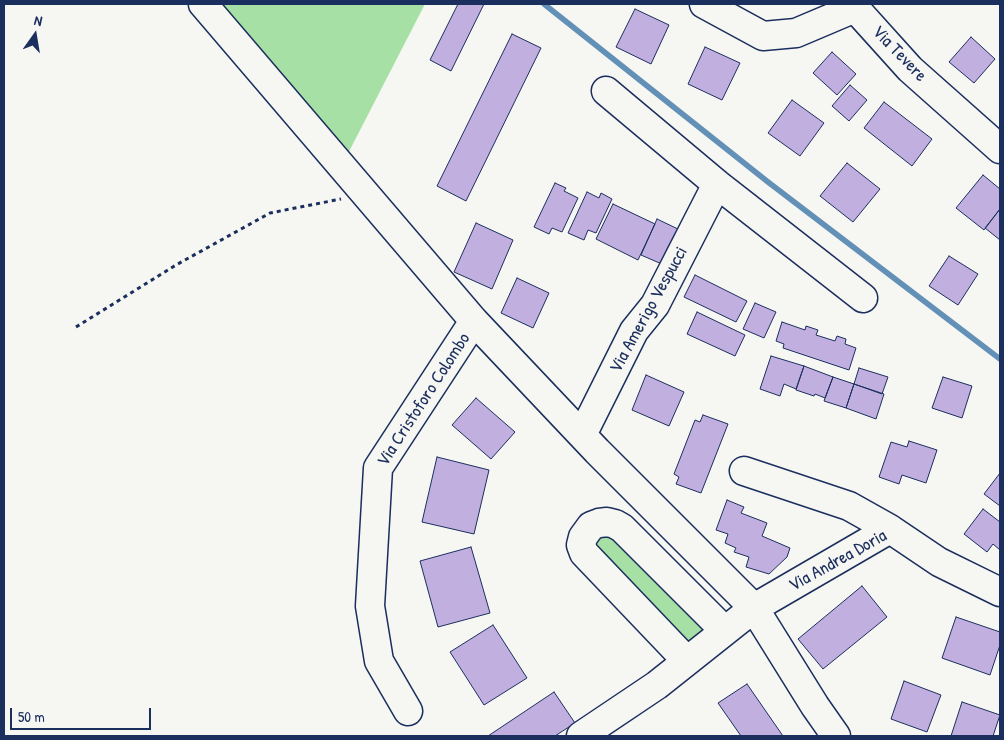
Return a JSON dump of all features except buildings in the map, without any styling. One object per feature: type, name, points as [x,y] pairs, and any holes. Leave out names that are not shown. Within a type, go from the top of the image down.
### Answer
[{"type":"street","name":"Via Cristoforo Colombo","points":[[203,4],[474,321],[582,435],[754,608],[836,736]]},
{"type":"street","name":"Via Tevere","points":[[704,4],[763,36],[796,33],[855,6],[910,69],[1000,148]]},
{"type":"street","points":[[606,91],[716,184],[863,298]]},
{"type":"street","name":"Via Amerigo Vespucci","points":[[582,435],[634,331],[655,305],[716,184]]},
{"type":"street","name":"Via Cristoforo Colombo","points":[[408,711],[379,661],[370,606],[378,468],[474,321]]},
{"type":"street","points":[[744,471],[849,506],[890,529]]},
{"type":"street","points":[[687,661],[584,553],[581,545],[583,537],[591,526],[607,522],[622,528],[725,631]]},
{"type":"street","name":"Via Andrea Doria","points":[[754,608],[890,529],[939,562],[1000,592]]},
{"type":"street","points":[[581,736],[657,685],[754,608]]},
{"type":"path","points":[[76,327],[176,265],[270,213],[366,194]]},
{"type":"green space","points":[[200,4],[425,4],[340,169]]},
{"type":"green space","points":[[612,534],[710,628],[689,648],[593,542],[595,538]]},
{"type":"waterway","points":[[544,4],[768,182],[1000,359]]}]
